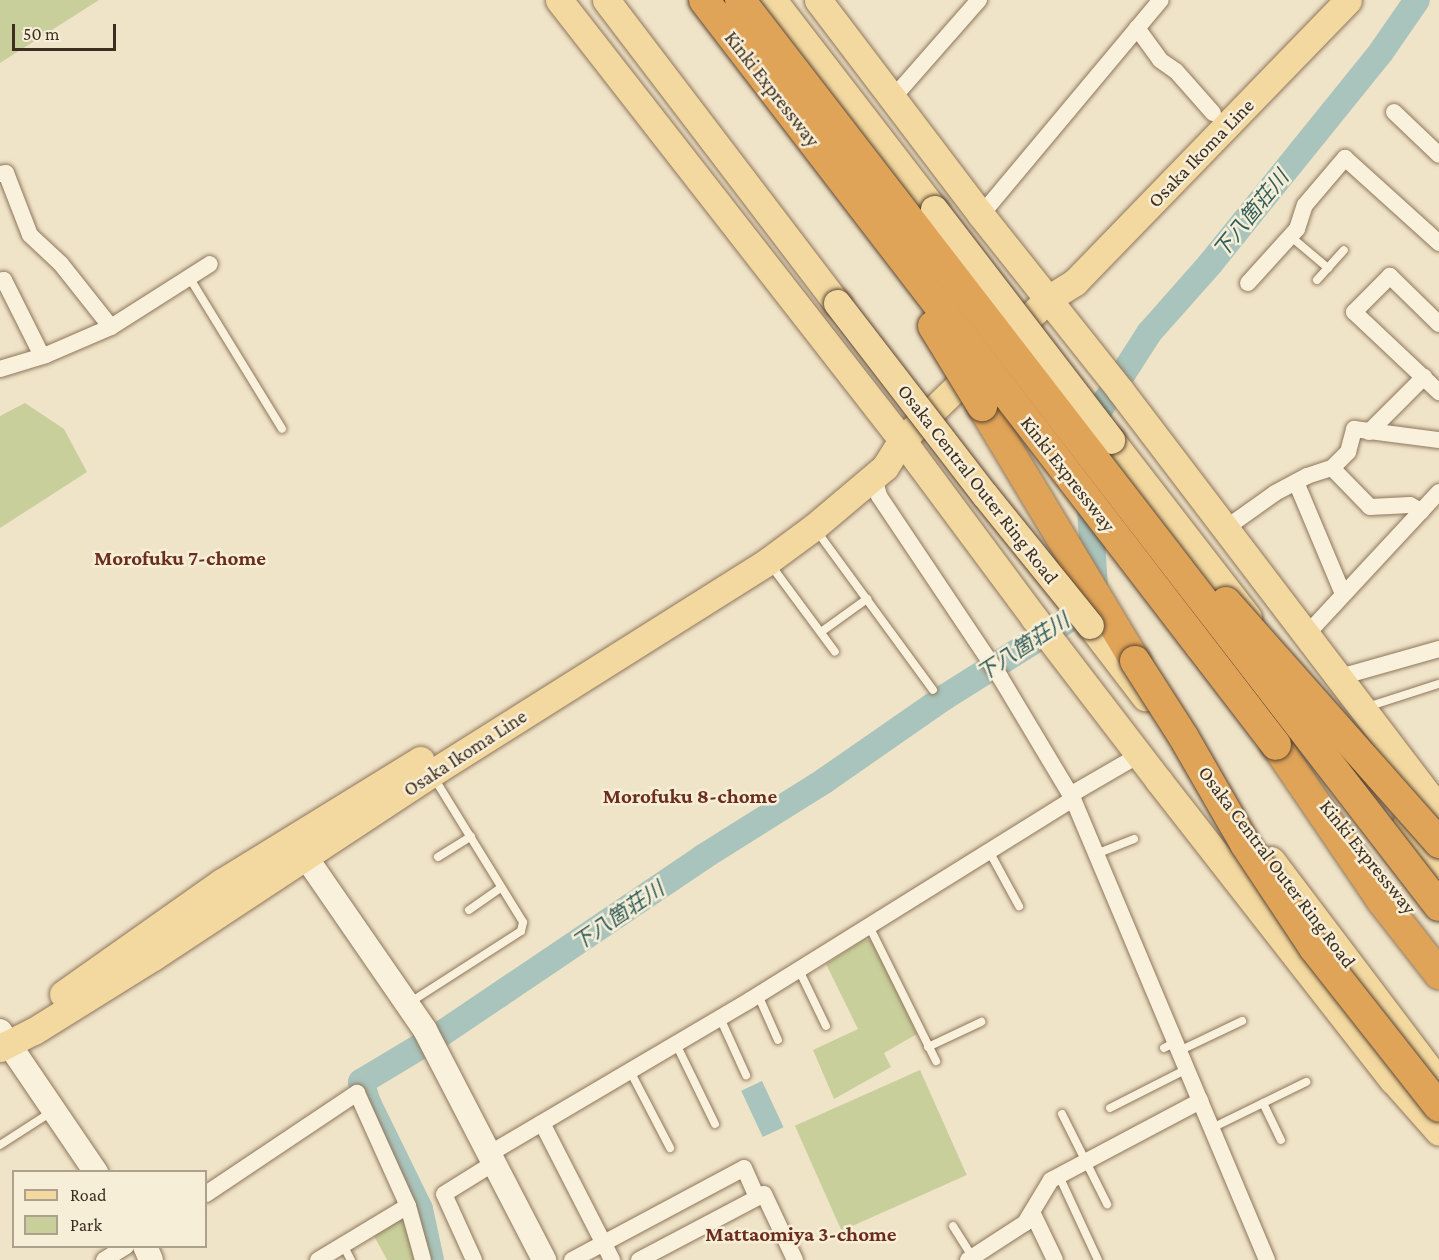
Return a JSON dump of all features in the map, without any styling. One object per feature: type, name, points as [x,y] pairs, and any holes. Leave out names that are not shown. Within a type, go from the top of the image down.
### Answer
[{"type":"highway","name":"Kinki Expressway","points":[[704,0],[1276,745],[1439,944]]},
{"type":"highway","points":[[704,0],[747,68],[886,257],[937,332],[1183,735],[1245,844],[1314,948],[1439,1107]]},
{"type":"highway","name":"Kinki Expressway","points":[[740,0],[1439,906]]},
{"type":"highway","points":[[1100,468],[1157,525],[1439,843]]},
{"type":"highway","points":[[1276,745],[1382,901],[1439,974]]},
{"type":"main road","points":[[559,0],[902,440],[1139,755],[1393,1080],[1439,1132]]},
{"type":"main road","points":[[587,0],[650,118]]},
{"type":"main road","name":"Osaka Central Outer Ring Road","points":[[606,0],[985,495],[1216,785],[1439,1082]]},
{"type":"main road","points":[[773,0],[1439,867]]},
{"type":"main road","name":"Osaka Ikoma Line","points":[[1048,299],[1064,267],[1324,0]]},
{"type":"main road","name":"Osaka Ikoma Line","points":[[299,847],[432,773],[768,561],[814,527],[885,467],[902,440],[1048,299],[1075,282],[1348,0]]},
{"type":"main road","points":[[817,1],[1114,382],[1439,809]]},
{"type":"main road","name":"Osaka Ikoma Line","points":[[3,1041],[34,1031],[153,957],[299,847],[423,759],[759,547],[805,513],[873,455],[902,440]]},
{"type":"main road","points":[[1335,730],[1407,791],[1439,824]]},
{"type":"main road","points":[[1216,785],[1293,941],[1335,1006]]},
{"type":"street","points":[[892,99],[979,0]]},
{"type":"street","points":[[981,214],[1161,0]]},
{"type":"street","points":[[1137,28],[1160,60],[1176,71],[1213,113]]},
{"type":"street","points":[[1394,112],[1439,154]]},
{"type":"street","points":[[1248,282],[1297,229],[1305,205],[1344,158],[1394,200],[1439,243]]},
{"type":"street","points":[[0,174],[6,173],[30,235],[61,264],[111,327]]},
{"type":"street","points":[[0,369],[42,356],[111,327],[210,264]]},
{"type":"street","points":[[1439,324],[1390,276],[1354,312],[1439,392]]},
{"type":"street","points":[[0,281],[4,280],[42,356]]},
{"type":"street","points":[[1369,432],[1424,377]]},
{"type":"street","points":[[1226,528],[1296,482],[1332,468],[1348,452],[1354,429],[1439,440]]},
{"type":"street","points":[[1332,468],[1370,507],[1410,505],[1433,501]]},
{"type":"street","points":[[873,478],[879,496],[1000,677],[1071,797],[1173,1047],[1187,1069],[1267,1260]]},
{"type":"street","points":[[1296,482],[1343,594]]},
{"type":"street","points":[[1307,634],[1433,501]]},
{"type":"street","points":[[1340,677],[1439,649]]},
{"type":"street","points":[[474,1260],[444,1194],[491,1158],[542,1123],[758,995],[1139,755]]},
{"type":"street","points":[[299,847],[408,1004],[430,1040],[544,1260]]},
{"type":"street","points":[[3,1041],[55,1110],[95,1170]]},
{"type":"street","points":[[207,1193],[357,1093],[408,1206],[423,1260]]},
{"type":"street","points":[[970,1259],[1025,1223],[1050,1180],[1200,1101]]},
{"type":"street","points":[[542,1123],[612,1260]]},
{"type":"street","points":[[572,1260],[744,1168],[757,1197]]},
{"type":"street","points":[[639,1260],[764,1194],[795,1260]]},
{"type":"street","points":[[318,1260],[347,1253],[408,1206]]},
{"type":"street","points":[[1032,1212],[1055,1260]]},
{"type":"street","points":[[104,1260],[123,1248]]},
{"type":"lane","points":[[1290,236],[1328,268]]},
{"type":"lane","points":[[1317,280],[1344,250]]},
{"type":"lane","points":[[189,277],[282,429]]},
{"type":"lane","points":[[814,527],[933,690]]},
{"type":"lane","points":[[768,561],[835,652]]},
{"type":"lane","points":[[821,632],[867,599]]},
{"type":"lane","points":[[1364,708],[1438,684]]},
{"type":"lane","points":[[408,1004],[521,931],[523,922],[500,888],[432,773]]},
{"type":"lane","points":[[438,857],[471,836]]},
{"type":"lane","points":[[1096,854],[1134,839]]},
{"type":"lane","points":[[989,851],[1019,906]]},
{"type":"lane","points":[[469,910],[500,888]]},
{"type":"lane","points":[[869,926],[936,1061]]},
{"type":"lane","points":[[799,969],[825,1026]]},
{"type":"lane","points":[[758,995],[778,1040]]},
{"type":"lane","points":[[720,1018],[746,1075]]},
{"type":"lane","points":[[1173,1047],[1242,1021]]},
{"type":"lane","points":[[928,1047],[981,1022]]},
{"type":"lane","points":[[676,1044],[715,1124]]},
{"type":"lane","points":[[1110,1108],[1187,1069]]},
{"type":"lane","points":[[630,1071],[670,1148]]},
{"type":"lane","points":[[1212,1128],[1306,1082]]},
{"type":"lane","points":[[1263,1103],[1281,1140]]},
{"type":"lane","points":[[0,1145],[55,1110]]},
{"type":"lane","points":[[1062,1114],[1107,1204]]},
{"type":"lane","points":[[1059,1176],[1098,1260]]},
{"type":"lane","points":[[953,1227],[970,1259]]},
{"type":"green space","points":[[0,0],[99,0],[0,63]]},
{"type":"green space","points":[[25,403],[64,429],[87,472],[0,528],[0,416]]},
{"type":"green space","points":[[865,939],[874,941],[917,1034],[884,1053],[891,1067],[834,1099],[813,1050],[858,1029],[826,964]]},
{"type":"green space","points":[[920,1070],[967,1175],[842,1231],[795,1126]]},
{"type":"green space","points":[[404,1217],[417,1260],[387,1260],[373,1234]]},
{"type":"water","points":[[762,1081],[784,1127],[763,1137],[741,1091]]},
{"type":"waterway","name":"下八箇荘川","points":[[1093,440],[1099,411],[1149,333],[1210,264],[1381,52],[1417,0]]},
{"type":"waterway","name":"下八箇荘川","points":[[431,1260],[420,1209],[368,1103],[361,1082],[441,1034],[703,857],[824,781],[945,697],[1074,616],[1095,587],[1089,494]]},
{"type":"district","name":"Morofuku 7-chome","points":[[180,558]]},
{"type":"district","name":"Morofuku 8-chome","points":[[690,796]]},
{"type":"district","name":"Mattaomiya 3-chome","points":[[801,1234]]}]
